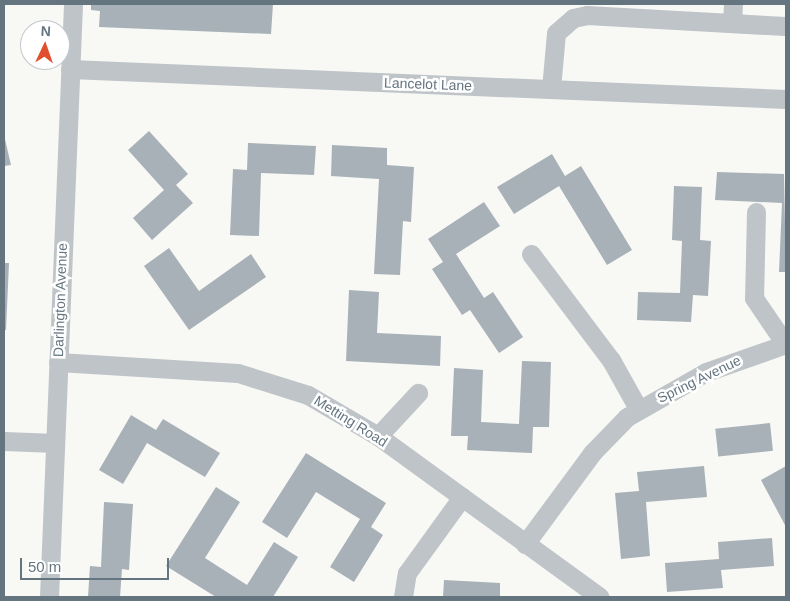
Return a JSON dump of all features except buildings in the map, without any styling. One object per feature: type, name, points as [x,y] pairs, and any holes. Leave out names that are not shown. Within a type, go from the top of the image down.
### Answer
[{"type":"street","name":"Darlington Avenue","points":[[70,68],[73,4]]},
{"type":"street","points":[[732,23],[733,4]]},
{"type":"street","points":[[551,90],[553,42],[573,18],[587,15],[786,26]]},
{"type":"street","name":"Lancelot Lane","points":[[70,68],[786,99]]},
{"type":"street","name":"Darlington Avenue","points":[[49,597],[70,70]]},
{"type":"street","points":[[756,212],[754,298],[786,344]]},
{"type":"street","points":[[531,254],[611,360],[639,410]]},
{"type":"street","name":"Spring Avenue","points":[[526,544],[592,453],[639,410],[706,372],[786,344]]},
{"type":"street","name":"Metting Road","points":[[58,362],[147,364],[262,379],[308,395],[378,436],[600,597]]},
{"type":"street","points":[[378,436],[418,393]]},
{"type":"street","points":[[4,440],[55,443]]},
{"type":"street","points":[[403,597],[407,573],[462,497]]}]
